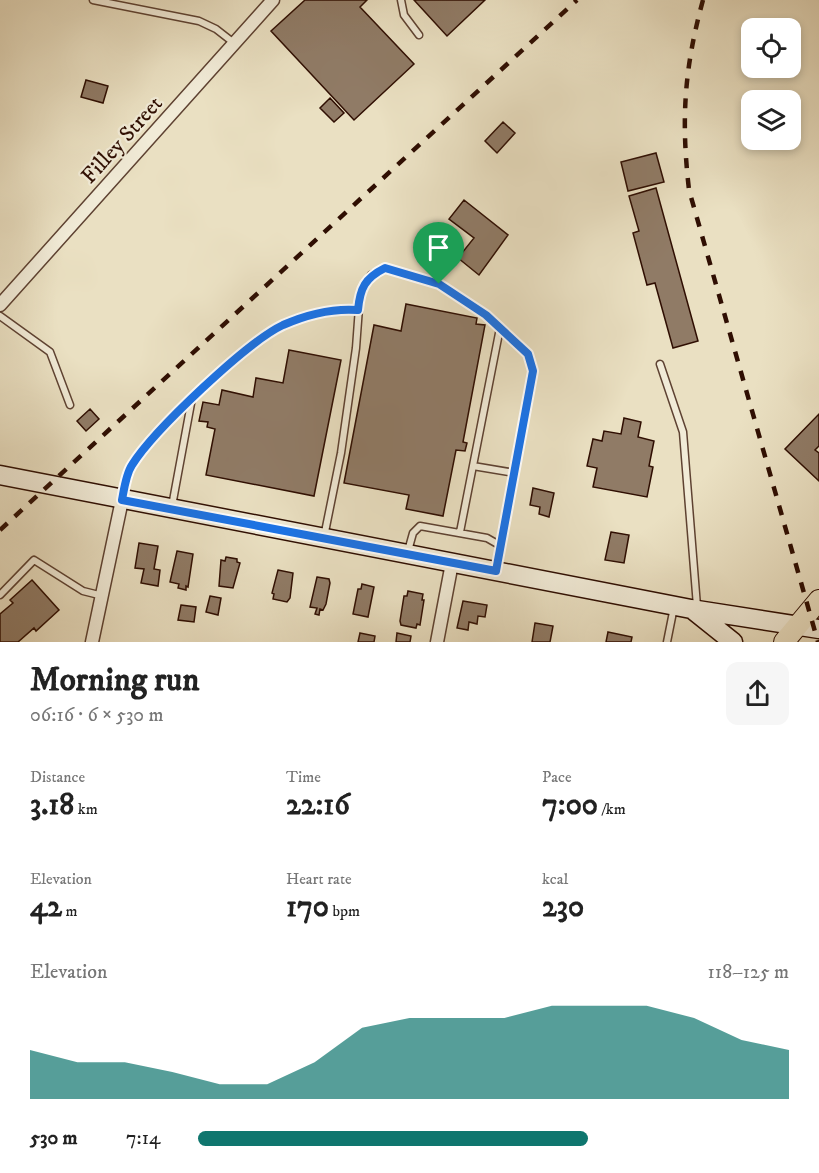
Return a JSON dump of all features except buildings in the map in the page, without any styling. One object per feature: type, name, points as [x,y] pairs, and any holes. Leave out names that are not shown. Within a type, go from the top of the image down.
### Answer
[{"type":"main road","points":[[784,642],[819,600]]},
{"type":"street","name":"Filley Street","points":[[0,305],[273,0]]},
{"type":"street","points":[[0,476],[688,608],[819,629]]},
{"type":"street","points":[[92,642],[122,500]]},
{"type":"street","points":[[437,642],[452,563]]},
{"type":"street","points":[[688,608],[733,642]]},
{"type":"lane","points":[[93,0],[199,21],[216,29],[234,44]]},
{"type":"lane","points":[[401,0],[404,15],[419,35]]},
{"type":"lane","points":[[324,538],[343,441],[356,348],[360,294],[371,275],[385,268],[439,284],[486,315],[528,354],[533,371],[496,571]]},
{"type":"lane","points":[[122,500],[130,466],[192,398],[247,350],[281,326],[312,314],[338,308],[358,310]]},
{"type":"lane","points":[[0,316],[50,352],[70,405]]},
{"type":"lane","points":[[460,532],[500,328]]},
{"type":"lane","points":[[660,364],[683,432],[688,608],[667,642]]},
{"type":"lane","points":[[171,510],[192,398]]},
{"type":"lane","points":[[473,466],[514,473]]},
{"type":"lane","points":[[407,554],[416,528],[420,526],[487,538],[501,546]]},
{"type":"lane","points":[[0,595],[34,560],[83,591],[103,596]]},
{"type":"railway","points":[[0,530],[577,0]]},
{"type":"railway","points":[[703,0],[692,49],[686,95],[685,140],[689,190],[818,642]]},
{"type":"route","points":[[385,268],[439,284],[486,315],[528,354],[533,371],[496,571],[122,500],[130,466],[150,443],[192,398],[247,350],[281,326],[312,314],[338,308],[358,310],[360,294],[371,275],[385,268]]}]
